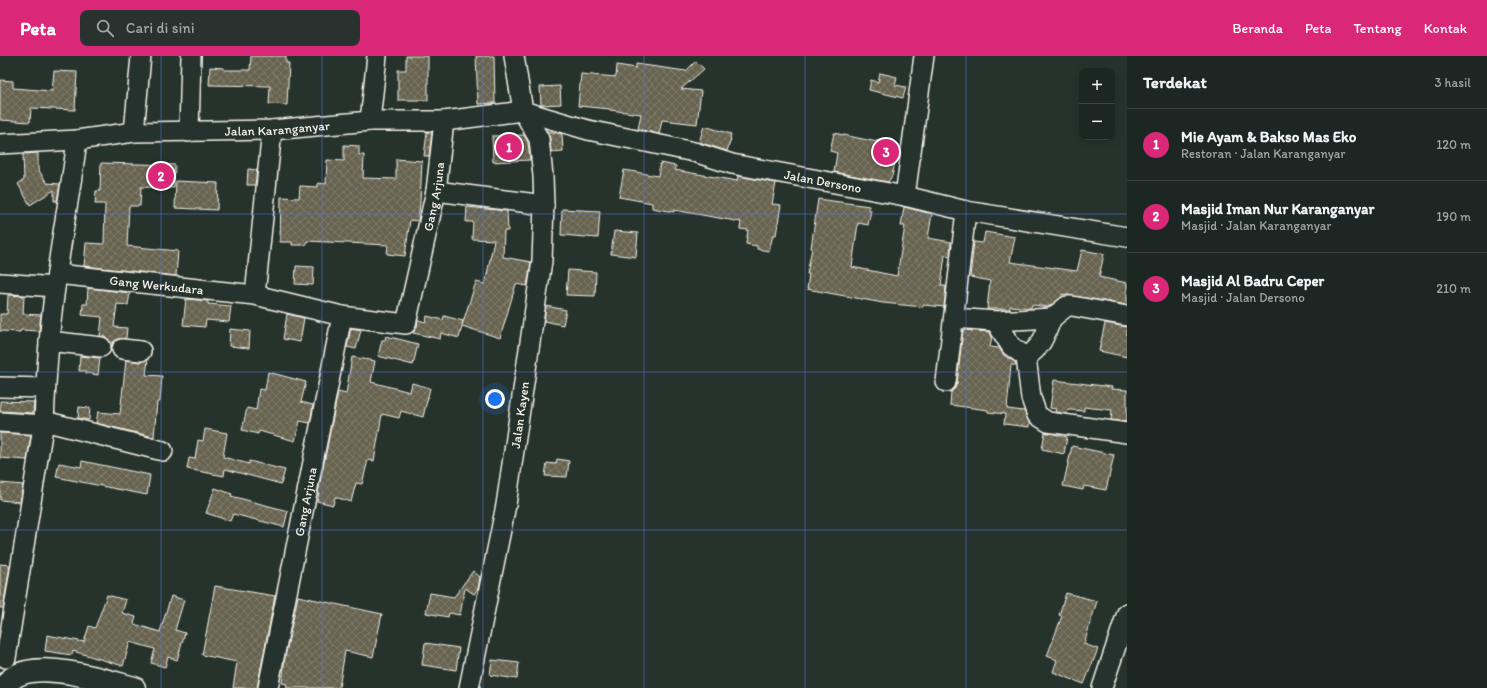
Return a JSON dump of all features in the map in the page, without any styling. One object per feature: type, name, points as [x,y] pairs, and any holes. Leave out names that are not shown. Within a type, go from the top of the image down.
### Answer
[{"type":"main road","points":[[5,688],[15,676],[47,670],[71,673],[102,684],[134,688]]},
{"type":"street","points":[[134,132],[141,56]]},
{"type":"street","points":[[189,132],[191,56]]},
{"type":"street","points":[[370,121],[377,56]]},
{"type":"street","points":[[514,56],[523,111]]},
{"type":"street","points":[[905,196],[924,56]]},
{"type":"street","name":"Jalan Karanganyar","points":[[0,144],[77,140],[134,132],[272,130],[370,121],[444,121],[523,111]]},
{"type":"street","name":"Jalan Kayen","points":[[468,688],[506,505],[542,261],[544,205],[539,139],[523,111]]},
{"type":"street","name":"Jalan Dersono","points":[[523,111],[588,130],[694,152],[732,164],[905,196],[966,211],[1127,237]]},
{"type":"street","name":"Gang Arjuna","points":[[255,295],[342,316],[406,324],[436,191],[444,121]]},
{"type":"street","points":[[255,295],[272,130]]},
{"type":"street","points":[[26,673],[3,657],[44,423],[45,388],[56,280],[72,185],[77,140]]},
{"type":"street","points":[[436,191],[544,205]]},
{"type":"street","points":[[946,382],[966,211]]},
{"type":"street","name":"Gang Werkudara","points":[[0,283],[56,280],[255,295]]},
{"type":"street","points":[[1026,356],[1036,351],[1043,340],[1052,318],[1067,306],[1127,316]]},
{"type":"street","name":"Gang Arjuna","points":[[268,688],[342,316]]},
{"type":"street","points":[[954,318],[995,322],[1052,318]]},
{"type":"street","points":[[995,322],[1011,346],[1026,356],[1031,398],[1037,415],[1048,422],[1127,433]]},
{"type":"street","points":[[49,341],[102,347]]},
{"type":"street","points":[[122,349],[141,351]]},
{"type":"street","points":[[0,387],[45,388]]},
{"type":"street","points":[[0,422],[44,423],[163,451]]},
{"type":"street","points":[[1102,688],[1122,640],[1127,613]]},
{"type":"building","points":[[251,56],[286,56],[286,63],[289,63],[287,105],[269,104],[270,86],[209,85],[210,67],[224,68],[224,70],[250,70]]},
{"type":"building","points":[[406,56],[428,56],[428,100],[398,100],[398,70],[406,70]]},
{"type":"building","points":[[476,56],[494,56],[495,103],[478,104]]},
{"type":"building","points":[[696,61],[704,69],[681,89],[701,91],[697,124],[662,120],[659,134],[638,129],[641,114],[578,106],[581,74],[616,77],[617,65],[636,68],[636,64],[686,71]]},
{"type":"building","points":[[54,71],[77,72],[75,110],[31,108],[30,122],[0,120],[0,80],[13,81],[13,88],[52,91]]},
{"type":"building","points":[[880,73],[897,77],[895,85],[906,87],[903,98],[869,90],[871,80],[878,82]]},
{"type":"building","points":[[560,86],[561,104],[541,105],[540,87]]},
{"type":"building","points":[[704,126],[731,134],[727,151],[699,142]]},
{"type":"building","points":[[547,131],[562,134],[563,151],[551,152],[550,138]]},
{"type":"building","points":[[427,132],[432,132],[429,156],[424,156]]},
{"type":"building","points":[[834,133],[899,145],[892,176],[888,182],[834,172],[837,153],[830,151]]},
{"type":"building","points":[[524,135],[528,142],[530,160],[493,162],[492,136]]},
{"type":"building","points":[[344,145],[359,146],[359,155],[364,155],[363,178],[396,179],[396,159],[422,161],[418,221],[410,220],[405,256],[387,254],[388,245],[307,241],[306,245],[292,245],[292,242],[280,242],[281,197],[299,198],[300,186],[318,187],[318,183],[326,184],[327,160],[344,161]]},
{"type":"building","points":[[38,153],[38,169],[47,183],[60,184],[57,201],[54,201],[54,190],[30,205],[18,184],[24,180],[23,154]]},
{"type":"building","points":[[101,163],[175,165],[174,188],[141,187],[140,206],[129,206],[127,246],[178,251],[176,276],[84,266],[86,243],[104,244],[105,204],[95,204],[96,191],[100,191]]},
{"type":"building","points":[[660,163],[676,166],[675,170],[737,181],[738,176],[776,183],[772,204],[781,205],[776,235],[773,235],[769,251],[757,249],[757,246],[746,244],[748,230],[740,229],[741,222],[674,210],[674,212],[652,208],[652,203],[619,197],[624,170],[658,176]]},
{"type":"building","points":[[248,169],[257,170],[255,185],[247,185]]},
{"type":"building","points":[[176,181],[218,183],[217,210],[175,208]]},
{"type":"building","points":[[818,199],[869,206],[869,210],[871,210],[868,225],[858,223],[852,267],[897,276],[905,226],[901,226],[904,207],[932,214],[928,238],[951,242],[950,256],[945,255],[941,286],[946,286],[944,307],[923,305],[923,307],[883,303],[807,289],[809,274],[807,274]]},
{"type":"building","points":[[467,207],[507,211],[508,231],[504,231],[503,257],[531,262],[527,286],[516,284],[500,338],[462,326],[459,338],[441,333],[440,339],[413,333],[417,327],[418,320],[426,322],[427,316],[443,320],[444,316],[463,321],[462,325],[476,282],[485,284],[494,240],[472,239],[473,222],[466,222]]},
{"type":"building","points":[[562,209],[600,211],[598,238],[561,235]]},
{"type":"building","points":[[614,231],[638,233],[636,257],[611,254]]},
{"type":"building","points":[[985,232],[1015,237],[1010,262],[1077,271],[1082,250],[1104,254],[1099,277],[1127,283],[1127,305],[1062,294],[1062,297],[1048,307],[1032,305],[1031,308],[1010,306],[1010,309],[987,309],[990,281],[970,277],[974,242],[983,243]]},
{"type":"building","points":[[296,266],[314,267],[313,285],[295,284]]},
{"type":"building","points":[[568,270],[596,272],[595,296],[566,295]]},
{"type":"building","points":[[88,288],[130,293],[128,305],[117,304],[114,327],[127,328],[126,338],[118,339],[111,343],[107,338],[100,336],[102,317],[82,315],[83,304],[87,304]]},
{"type":"building","points":[[8,295],[24,296],[23,314],[41,315],[39,331],[0,331],[0,314],[7,314]]},
{"type":"building","points":[[186,299],[208,301],[208,304],[231,306],[229,322],[206,320],[205,327],[183,325]]},
{"type":"building","points":[[546,306],[566,310],[563,325],[544,321]]},
{"type":"building","points":[[287,314],[304,318],[300,342],[283,339]]},
{"type":"building","points":[[1105,323],[1127,327],[1127,357],[1099,351]]},
{"type":"building","points":[[351,328],[361,330],[356,349],[347,347]]},
{"type":"building","points":[[230,329],[250,331],[249,348],[229,346]]},
{"type":"building","points":[[963,330],[989,332],[992,336],[990,347],[999,348],[1004,355],[1016,363],[1016,365],[1011,365],[1007,409],[1024,411],[1029,422],[1029,427],[1004,424],[1005,414],[988,412],[988,410],[950,405],[951,392],[957,383]]},
{"type":"building","points":[[386,336],[418,344],[413,365],[378,356],[382,340],[385,340]]},
{"type":"building","points":[[80,356],[100,358],[98,375],[86,373],[86,371],[79,371]]},
{"type":"building","points":[[352,357],[375,361],[371,382],[410,392],[412,383],[430,388],[423,417],[401,411],[399,418],[382,414],[374,461],[368,460],[362,484],[356,483],[351,502],[335,497],[333,505],[317,501],[318,493],[338,392],[346,394]]},
{"type":"building","points":[[148,359],[146,375],[162,376],[160,402],[157,402],[154,437],[96,423],[98,412],[120,414],[126,360],[140,362]]},
{"type":"building","points":[[268,372],[306,382],[301,402],[313,405],[310,423],[300,421],[295,441],[259,431],[258,434],[242,430],[247,408],[256,410],[259,389],[265,390]]},
{"type":"building","points":[[1054,380],[1127,390],[1127,422],[1111,420],[1112,410],[1084,407],[1084,411],[1068,410],[1067,414],[1055,412],[1056,409],[1050,408]]},
{"type":"building","points":[[0,401],[34,402],[33,413],[0,411]]},
{"type":"building","points":[[79,407],[90,408],[89,420],[78,418]]},
{"type":"building","points":[[205,429],[227,433],[223,457],[249,464],[249,461],[285,470],[281,484],[225,469],[224,476],[187,469],[189,458],[195,459],[198,440],[203,441]]},
{"type":"building","points":[[1045,432],[1067,437],[1064,454],[1042,449]]},
{"type":"building","points":[[0,433],[31,435],[27,460],[0,458]]},
{"type":"building","points":[[1072,446],[1114,455],[1106,490],[1084,486],[1083,490],[1063,486]]},
{"type":"building","points":[[557,459],[569,461],[567,477],[545,476],[547,463],[556,464]]},
{"type":"building","points":[[82,461],[150,475],[147,495],[56,477],[59,463],[81,467]]},
{"type":"building","points":[[0,483],[23,485],[20,502],[0,500]]},
{"type":"building","points":[[215,488],[232,494],[231,496],[288,511],[284,527],[233,514],[230,521],[206,513]]},
{"type":"building","points":[[0,564],[10,565],[3,608],[0,608]]},
{"type":"building","points":[[473,571],[480,577],[478,589],[474,594],[465,588],[460,615],[449,613],[448,617],[426,613],[430,593],[454,597]]},
{"type":"building","points":[[215,586],[275,596],[257,688],[233,688],[237,662],[202,655]]},
{"type":"building","points":[[1066,593],[1097,601],[1084,644],[1098,649],[1084,684],[1053,672],[1057,660],[1047,656],[1062,616],[1059,615]]},
{"type":"building","points":[[107,595],[126,600],[122,613],[136,617],[134,624],[160,632],[171,596],[184,600],[175,630],[185,633],[177,660],[168,657],[165,667],[151,663],[155,649],[130,642],[123,666],[73,651],[72,655],[45,651],[47,635],[84,642],[89,626],[95,628]]},
{"type":"building","points":[[298,596],[382,614],[373,657],[345,651],[339,688],[286,688],[287,684],[282,683],[285,657]]},
{"type":"building","points":[[425,643],[459,648],[456,670],[422,665]]},
{"type":"building","points":[[492,660],[519,663],[517,679],[490,675]]},
{"type":"place","name":"Mie Ayam & Bakso Mas Eko","points":[[509,147]]},
{"type":"place","name":"Masjid Al Badru Ceper","points":[[886,152]]},
{"type":"place","name":"Masjid Iman Nur Karanganyar","points":[[161,176]]}]
